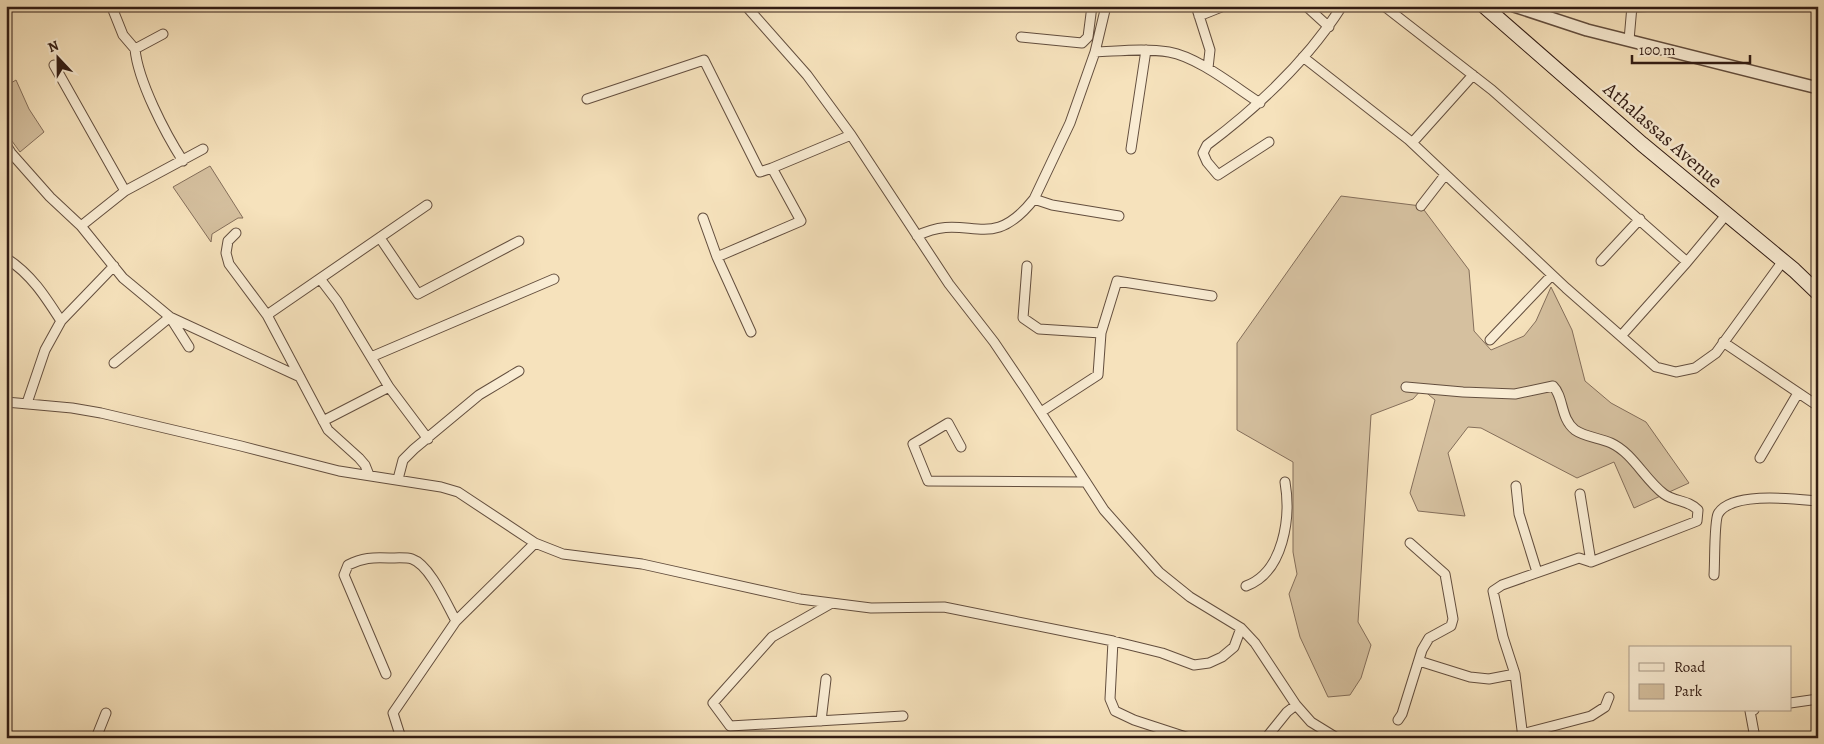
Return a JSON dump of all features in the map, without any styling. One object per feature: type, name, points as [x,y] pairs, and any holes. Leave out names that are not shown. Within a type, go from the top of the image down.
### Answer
[{"type":"main road","name":"Athalassas Avenue","points":[[1490,8],[1818,293]]},
{"type":"street","points":[[746,6],[807,75],[851,135],[917,236],[1041,412],[1104,510],[1159,572],[1190,597],[1241,628],[1255,644],[1296,705],[1311,722],[1337,738]]},
{"type":"street","points":[[1021,37],[1082,43],[1088,36],[1092,6]]},
{"type":"street","points":[[917,236],[931,229],[946,226],[990,230],[1006,226],[1021,215],[1034,199],[1070,123],[1095,52],[1106,6]]},
{"type":"street","points":[[1196,6],[1210,50],[1208,68]]},
{"type":"street","points":[[1200,16],[1224,6]]},
{"type":"street","points":[[1306,6],[1329,27]]},
{"type":"street","points":[[1269,142],[1218,175],[1206,162],[1203,153],[1207,145],[1260,103],[1329,27],[1342,6]]},
{"type":"street","points":[[1384,6],[1474,75],[1640,219],[1686,262]]},
{"type":"street","points":[[1514,6],[1541,16],[1628,40],[1818,88]]},
{"type":"street","points":[[1628,40],[1632,6]]},
{"type":"street","points":[[113,10],[123,35],[135,49],[139,71],[172,143],[183,161]]},
{"type":"street","points":[[135,49],[164,34]]},
{"type":"street","points":[[1095,52],[1146,50],[1171,52],[1208,68],[1260,103]]},
{"type":"street","points":[[1132,149],[1146,50]]},
{"type":"street","points":[[1303,57],[1412,143],[1552,275],[1656,367],[1676,372],[1695,368],[1716,353],[1783,261]]},
{"type":"street","points":[[588,99],[704,60],[760,172],[851,135]]},
{"type":"street","points":[[54,65],[126,191]]},
{"type":"street","points":[[1412,143],[1474,75]]},
{"type":"street","points":[[6,144],[11,153],[50,197],[81,226],[122,278],[170,317],[300,377]]},
{"type":"street","points":[[81,226],[126,191],[204,149]]},
{"type":"street","points":[[717,257],[801,221],[772,168]]},
{"type":"street","points":[[1421,206],[1445,176]]},
{"type":"street","points":[[1034,199],[1052,205],[1119,216]]},
{"type":"street","points":[[267,315],[321,280],[427,204]]},
{"type":"street","points":[[1621,336],[1726,215]]},
{"type":"street","points":[[703,218],[717,257],[751,332]]},
{"type":"street","points":[[1601,260],[1640,219]]},
{"type":"street","points":[[236,233],[228,241],[226,253],[229,264],[267,315],[328,430],[365,465],[369,475]]},
{"type":"street","points":[[380,238],[418,294],[519,241]]},
{"type":"street","points":[[6,258],[23,269],[41,289],[61,321]]},
{"type":"street","points":[[27,403],[45,350],[61,321],[114,266]]},
{"type":"street","points":[[1026,266],[1023,318],[1039,329],[1101,333]]},
{"type":"street","points":[[1490,340],[1552,275]]},
{"type":"street","points":[[371,357],[554,279]]},
{"type":"street","points":[[321,280],[389,387],[428,439]]},
{"type":"street","points":[[1041,412],[1098,374],[1101,333],[1117,282],[1212,296]]},
{"type":"street","points":[[170,317],[189,347]]},
{"type":"street","points":[[114,363],[170,317]]},
{"type":"street","points":[[1723,342],[1818,406]]},
{"type":"street","points":[[398,479],[404,460],[479,395],[519,370]]},
{"type":"street","points":[[1406,386],[1463,392],[1515,394],[1553,386],[1557,390],[1562,410],[1570,425],[1577,431],[1612,443],[1665,494],[1693,504],[1698,510],[1697,521],[1591,562],[1579,558],[1502,585],[1493,591],[1503,637],[1515,674],[1522,736],[1592,716],[1604,707],[1609,697]]},
{"type":"street","points":[[323,421],[389,387]]},
{"type":"street","points":[[1760,458],[1798,393]]},
{"type":"street","points":[[6,402],[27,403],[100,414],[241,446],[339,471],[398,479],[458,492],[535,543],[563,554],[642,564],[830,604],[871,608],[944,607],[1113,641],[1162,653],[1194,665],[1209,664],[1222,657],[1234,647],[1241,628]]},
{"type":"street","points":[[961,447],[948,423],[914,444],[928,481],[1086,482]]},
{"type":"street","points":[[1246,586],[1260,580],[1265,575],[1284,535],[1288,508],[1285,482]]},
{"type":"street","points":[[1516,486],[1519,514],[1537,572]]},
{"type":"street","points":[[1580,494],[1591,562]]},
{"type":"street","points":[[1714,576],[1718,515],[1725,507],[1747,499],[1772,498],[1818,501]]},
{"type":"street","points":[[401,738],[393,713],[456,621],[535,543]]},
{"type":"street","points":[[1398,720],[1402,714],[1419,661],[1429,638],[1451,626],[1453,619],[1445,574],[1410,543]]},
{"type":"street","points":[[386,674],[344,576],[348,565],[359,559],[370,557],[412,559],[422,565],[431,576],[456,621]]},
{"type":"street","points":[[830,604],[772,638],[713,703],[730,726],[903,716]]},
{"type":"street","points":[[1113,641],[1110,699],[1116,711],[1176,736],[1189,738]]},
{"type":"street","points":[[1419,661],[1470,678],[1489,679],[1515,674]]},
{"type":"street","points":[[821,721],[826,680]]},
{"type":"street","points":[[1792,703],[1818,699]]},
{"type":"street","points":[[1266,738],[1287,712],[1296,705]]},
{"type":"street","points":[[1750,712],[1755,738]]},
{"type":"street","points":[[96,738],[106,714]]},
{"type":"green space","points":[[1635,6],[1708,6],[1708,9],[1635,12]]},
{"type":"green space","points":[[16,80],[29,109],[44,132],[20,152],[6,133],[6,86]]},
{"type":"green space","points":[[210,166],[243,218],[238,218],[212,234],[211,242],[173,187]]},
{"type":"green space","points":[[1341,196],[1421,206],[1469,270],[1474,331],[1491,350],[1524,336],[1536,321],[1551,287],[1572,330],[1585,381],[1611,403],[1646,422],[1689,483],[1634,508],[1614,462],[1577,478],[1481,428],[1468,427],[1448,453],[1465,516],[1418,511],[1410,493],[1435,400],[1422,389],[1413,399],[1371,415],[1358,622],[1371,645],[1361,678],[1350,695],[1328,697],[1300,637],[1289,594],[1297,574],[1293,552],[1293,462],[1237,430],[1237,343]]}]
